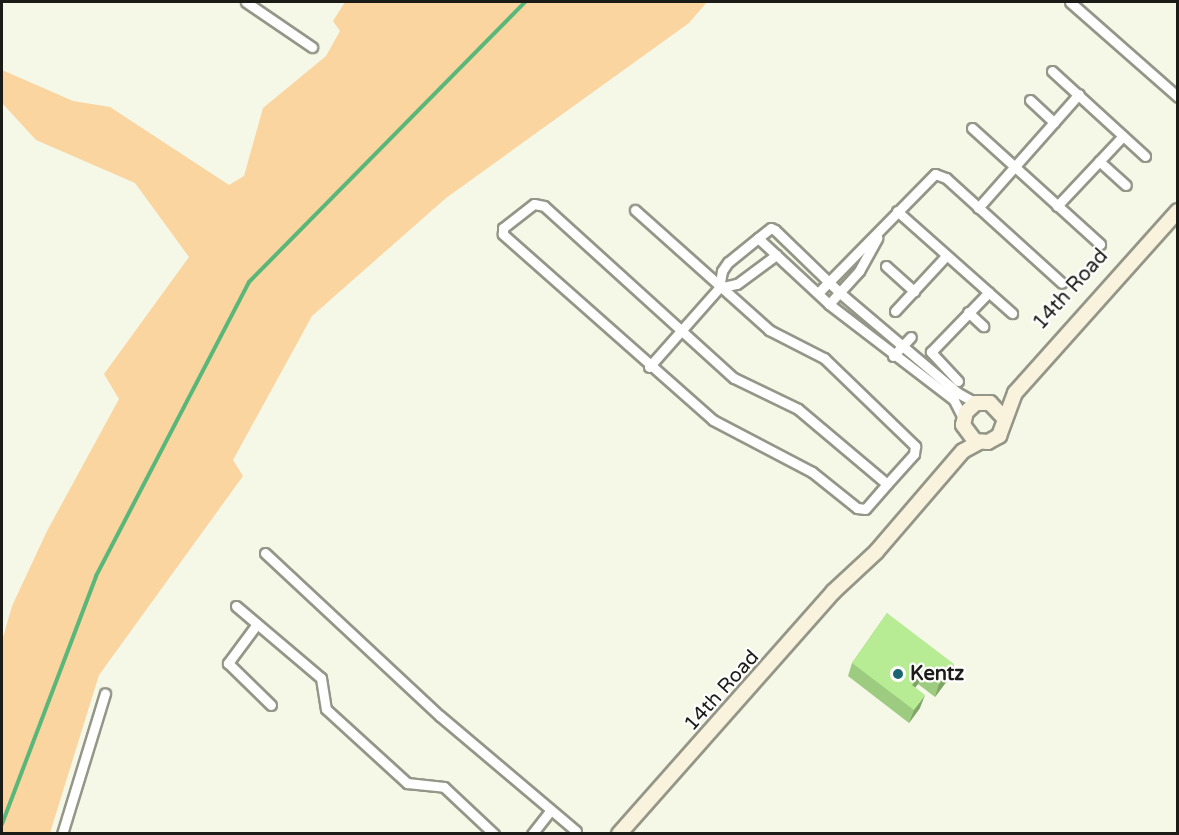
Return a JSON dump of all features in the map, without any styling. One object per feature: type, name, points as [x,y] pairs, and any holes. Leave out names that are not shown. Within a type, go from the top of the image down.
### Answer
[{"type":"street","points":[[246,2],[312,47]]},
{"type":"street","points":[[1070,2],[1178,96]]},
{"type":"street","points":[[1052,71],[1145,156]]},
{"type":"street","points":[[978,208],[1079,94]]},
{"type":"street","points":[[1029,100],[1054,122]]},
{"type":"street","points":[[972,128],[1100,244]]},
{"type":"street","points":[[1057,206],[1123,136]]},
{"type":"street","points":[[1100,161],[1126,185]]},
{"type":"street","points":[[818,293],[935,174],[946,178],[1062,283]]},
{"type":"street","name":"14th Road","points":[[619,834],[851,573],[871,544],[956,446],[964,423],[983,403],[1016,382],[1178,200]]},
{"type":"street","points":[[635,210],[719,288],[769,330],[824,358],[915,446],[914,454],[887,484],[861,510],[812,472],[713,420],[648,367],[504,238],[503,228],[539,203],[734,378],[798,409],[887,484]]},
{"type":"street","points":[[897,211],[1011,313]]},
{"type":"street","name":"14th Road","points":[[851,573],[876,552],[963,451],[999,435],[1003,417],[1015,393],[1178,211]]},
{"type":"street","points":[[648,367],[719,288],[722,272],[729,261],[773,228],[840,293],[958,393],[983,403],[1003,417]]},
{"type":"street","points":[[829,304],[860,271],[879,233]]},
{"type":"street","points":[[758,238],[829,304],[893,356],[954,400],[964,423],[979,442]]},
{"type":"street","points":[[719,288],[737,284],[776,255]]},
{"type":"street","points":[[895,311],[946,256]]},
{"type":"street","points":[[886,267],[914,291]]},
{"type":"street","points":[[958,381],[931,352],[989,292]]},
{"type":"street","points":[[968,312],[983,326]]},
{"type":"street","points":[[893,356],[911,337]]},
{"type":"street","points":[[265,553],[440,716],[576,831]]},
{"type":"street","points":[[236,606],[321,678],[326,710],[407,783],[444,787],[494,834]]},
{"type":"street","points":[[257,624],[228,663],[271,705]]},
{"type":"street","points":[[62,834],[105,693]]},
{"type":"street","points":[[532,834],[550,811]]},
{"type":"shaded area","points":[[345,2],[707,2],[689,23],[446,198],[312,316],[233,460],[243,476],[99,675],[50,833],[2,833],[2,641],[12,606],[47,531],[119,399],[104,374],[189,257],[135,183],[36,140],[2,103],[2,70],[73,101],[110,107],[229,185],[244,176],[263,108],[326,56],[340,31],[333,21]]},
{"type":"building","name":"Kentz","points":[[887,613],[954,664],[939,684],[923,671],[912,685],[925,695],[914,710],[852,663]]},
{"type":"waterway","points":[[2,824],[96,576],[249,282],[525,2]]},
{"type":"place","name":"Kentz","points":[[898,674]]}]
